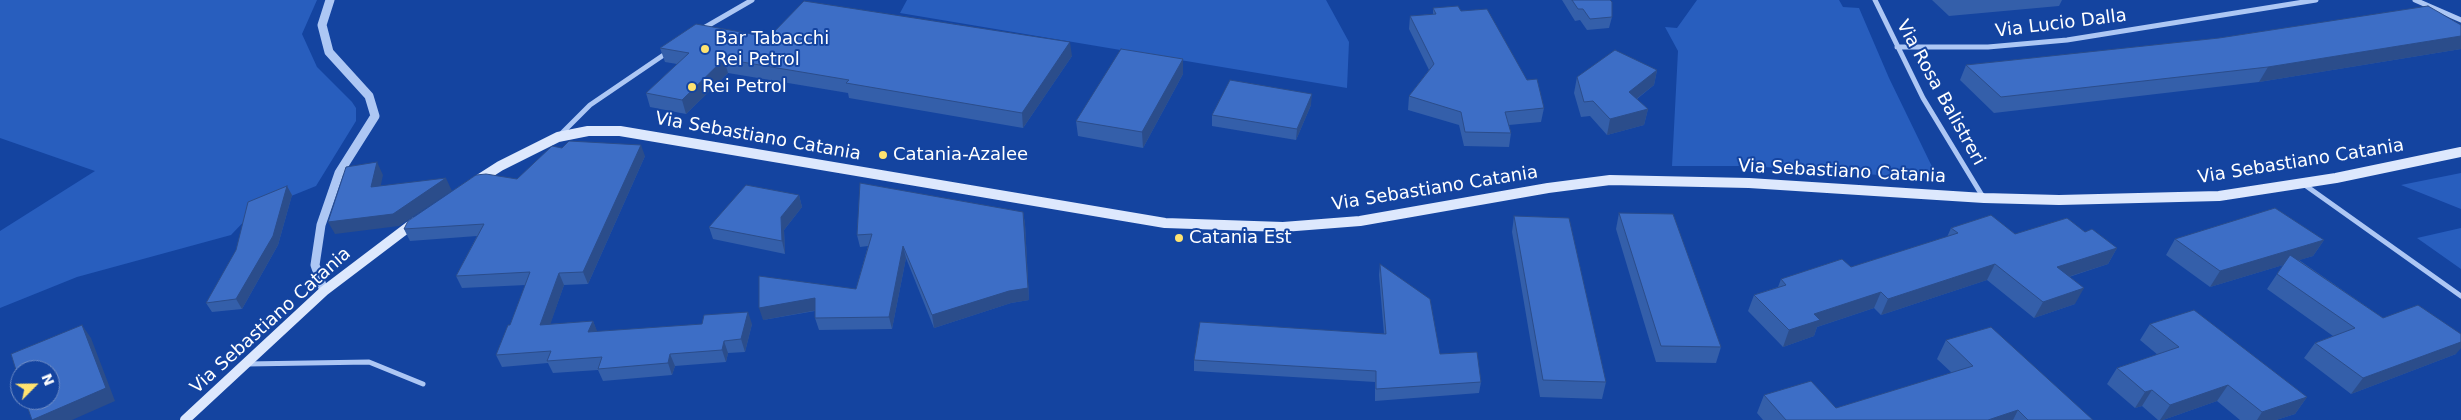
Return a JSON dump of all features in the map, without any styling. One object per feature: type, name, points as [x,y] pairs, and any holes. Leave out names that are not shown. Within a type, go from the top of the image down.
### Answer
[{"type":"main road","name":"Via Sebastiano Catania","points":[[468,187],[500,166],[558,137],[588,131],[620,131],[1165,222],[1283,227],[1360,221],[1548,188],[1610,180],[1749,183],[1984,198],[2059,200],[2219,196],[2301,183],[2461,152]]},
{"type":"main road","name":"Via Sebastiano Catania","points":[[186,420],[324,291],[421,218]]},
{"type":"street","points":[[324,291],[315,265],[320,225],[339,173],[374,116],[374,106],[369,96],[329,52],[322,25],[330,0]]},
{"type":"street","points":[[697,33],[752,0]]},
{"type":"street","name":"Via Rosa Balistreri","points":[[1874,0],[1923,98],[1984,198]]},
{"type":"street","name":"Via Lucio Dalla","points":[[1897,47],[1988,47],[2067,40],[2316,0]]},
{"type":"street","points":[[2415,0],[2461,20]]},
{"type":"street","points":[[558,137],[590,105],[672,49]]},
{"type":"street","points":[[2301,183],[2461,296]]},
{"type":"street","points":[[247,364],[369,362],[423,384]]},
{"type":"shaded area","points":[[0,0],[317,0],[302,34],[317,67],[356,108],[356,121],[316,186],[254,211],[231,235],[77,277],[0,308],[0,231],[95,171],[0,138]]},
{"type":"shaded area","points":[[907,0],[1326,0],[1349,42],[1347,88],[900,13]]},
{"type":"shaded area","points":[[1697,0],[1839,0],[1843,7],[1859,8],[1889,78],[1938,179],[1749,166],[1672,166],[1678,51],[1665,27],[1677,28]]},
{"type":"shaded area","points":[[2461,173],[2461,209],[2401,185]]},
{"type":"shaded area","points":[[2461,228],[2461,269],[2417,238]]},
{"type":"building","points":[[1572,0],[1610,0],[1612,2],[1612,17],[1590,19],[1583,9],[1578,9]]},
{"type":"building","points":[[804,1],[1070,42],[1022,113],[846,83],[849,80],[724,59],[682,100],[646,93],[689,53],[660,48],[696,24],[769,37]]},
{"type":"building","points":[[1458,6],[1461,11],[1487,9],[1527,80],[1537,79],[1544,108],[1505,112],[1511,133],[1465,132],[1461,112],[1409,96],[1434,64],[1410,16],[1436,14],[1433,8]]},
{"type":"building","points":[[2428,6],[2461,25],[2461,36],[2268,67],[2001,97],[1966,65],[2219,38]]},
{"type":"building","points":[[1121,49],[1183,59],[1142,132],[1076,121]]},
{"type":"building","points":[[1615,50],[1657,70],[1629,92],[1648,109],[1610,119],[1593,101],[1584,102],[1577,77]]},
{"type":"building","points":[[1230,80],[1312,94],[1297,129],[1212,115]]},
{"type":"building","points":[[569,141],[641,145],[583,272],[559,273],[540,325],[593,321],[588,332],[702,324],[704,315],[748,312],[741,339],[724,341],[722,350],[670,354],[668,363],[598,369],[602,357],[547,361],[551,351],[496,355],[508,325],[510,325],[530,272],[456,276],[484,224],[404,229],[408,221],[476,175],[486,174],[517,179],[552,146],[562,148]]},
{"type":"building","points":[[377,162],[371,187],[446,178],[393,214],[328,222],[346,167]]},
{"type":"building","points":[[860,183],[1023,212],[1028,288],[1009,291],[932,315],[903,246],[889,317],[815,318],[815,298],[759,308],[759,276],[856,289],[872,234],[857,235]]},
{"type":"building","points":[[746,185],[799,195],[781,217],[782,241],[709,227]]},
{"type":"building","points":[[287,186],[273,236],[236,299],[206,303],[236,250],[248,202]]},
{"type":"building","points":[[2275,208],[2324,240],[2220,271],[2175,239]]},
{"type":"building","points":[[1619,213],[1673,214],[1721,347],[1661,346]]},
{"type":"building","points":[[1991,215],[2015,234],[2067,218],[2085,232],[2092,229],[2117,248],[2057,267],[2084,288],[2043,302],[1995,264],[1888,299],[1881,292],[1814,314],[1820,320],[1789,330],[1754,295],[1786,285],[1781,279],[1842,259],[1851,267],[1958,233],[1951,228]]},
{"type":"building","points":[[1514,216],[1569,218],[1606,382],[1543,380]]},
{"type":"building","points":[[2290,255],[2383,318],[2418,305],[2461,334],[2461,342],[2363,378],[2315,343],[2355,328],[2277,274]]},
{"type":"building","points":[[1380,264],[1430,299],[1440,354],[1477,352],[1481,382],[1376,389],[1376,371],[1194,360],[1200,322],[1386,334]]},
{"type":"building","points":[[2194,310],[2307,397],[2262,412],[2228,385],[2170,405],[2152,390],[2145,392],[2117,368],[2179,347],[2150,324]]},
{"type":"building","points":[[82,325],[106,388],[60,408],[60,360],[13,360],[11,354]]},
{"type":"building","points":[[1991,327],[2093,420],[2028,420],[2018,410],[1988,420],[1786,420],[1764,395],[1811,381],[1836,408],[1973,366],[1946,340]]},
{"type":"building","points":[[28,410],[55,410],[32,420]]},
{"type":"place","name":"Bar Tabacchi Rei Petrol","points":[[705,49]]},
{"type":"place","name":"Rei Petrol","points":[[692,87]]},
{"type":"place","name":"Catania-Azalee","points":[[883,155]]},
{"type":"place","name":"Catania Est","points":[[1179,238]]}]
